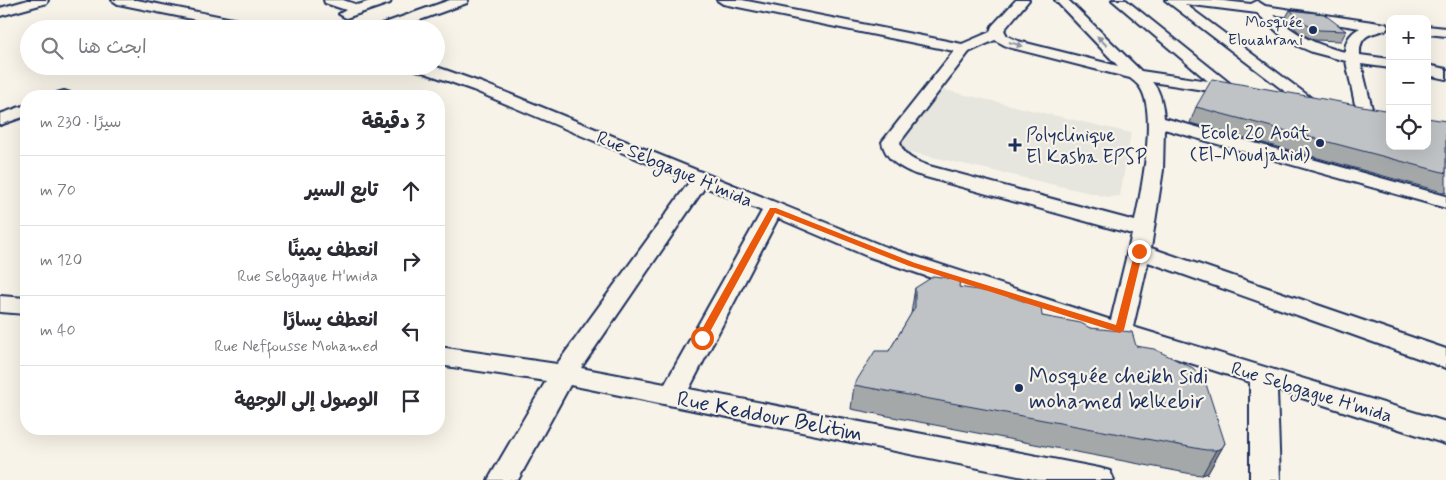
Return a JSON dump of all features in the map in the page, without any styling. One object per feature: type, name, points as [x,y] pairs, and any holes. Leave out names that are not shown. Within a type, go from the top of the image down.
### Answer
[{"type":"street","points":[[0,12],[42,0]]},
{"type":"street","points":[[118,0],[218,20]]},
{"type":"street","points":[[330,0],[360,10]]},
{"type":"street","points":[[346,14],[385,0]]},
{"type":"street","points":[[406,20],[462,0]]},
{"type":"street","points":[[723,0],[964,49]]},
{"type":"street","points":[[1023,0],[997,29],[997,34],[1000,38],[1014,44],[1137,75],[1253,92]]},
{"type":"street","points":[[1060,0],[1149,88],[1153,95],[1158,122],[1151,188],[1141,241],[1120,330]]},
{"type":"street","points":[[1118,0],[1227,88]]},
{"type":"street","points":[[1171,0],[1306,100]]},
{"type":"street","points":[[1182,0],[1256,4],[1385,27]]},
{"type":"street","points":[[1256,4],[1286,34],[1305,45],[1329,53],[1386,63]]},
{"type":"street","points":[[1364,109],[1352,57],[1353,42],[1358,34],[1385,27]]},
{"type":"street","points":[[1431,30],[1446,32]]},
{"type":"street","points":[[997,34],[964,49],[891,142],[897,158],[922,170],[1141,241],[1446,359]]},
{"type":"street","points":[[1431,71],[1446,74]]},
{"type":"street","name":"Rue Sebgague H'mida","points":[[445,75],[479,87],[773,210],[912,264],[1446,433]]},
{"type":"street","points":[[1271,95],[1325,103]]},
{"type":"street","points":[[1345,106],[1381,112]]},
{"type":"street","points":[[0,120],[20,112]]},
{"type":"street","points":[[1158,122],[1446,202]]},
{"type":"street","points":[[503,480],[563,374],[701,180]]},
{"type":"street","points":[[672,396],[773,210]]},
{"type":"street","points":[[0,304],[20,306]]},
{"type":"street","name":"Rue Keddour Belitim","points":[[445,357],[563,374],[1033,473],[1100,480]]},
{"type":"street","points":[[1263,375],[1265,480]]},
{"type":"shaded area","name":"Polyclinique El Kasba EPSP","points":[[940,89],[1131,133],[1120,196],[1108,197],[906,151],[896,139]]},
{"type":"building","points":[[1290,10],[1324,14],[1346,31],[1319,30],[1305,23]]},
{"type":"building","points":[[1212,79],[1386,110],[1386,150],[1431,150],[1431,119],[1446,121],[1446,173],[1196,107]]},
{"type":"building","name":"Mosquée cheikh sidi mohamed belkebir","points":[[934,276],[960,280],[959,287],[1003,294],[1041,307],[1042,316],[1081,323],[1090,328],[1132,332],[1136,346],[1154,349],[1193,368],[1205,381],[1225,443],[1222,448],[1206,450],[854,385],[875,351],[889,351],[915,307],[915,288]]},
{"type":"place","name":"Mosquée Elouahrani","points":[[1313,30]]},
{"type":"place","name":"Ecole 20 Août (El-Moudjahid)","points":[[1320,143]]},
{"type":"place","name":"Polyclinique El Kasba EPSP","points":[[1015,145]]},
{"type":"place","name":"Mosquée cheikh sidi mohamed belkebir","points":[[1019,388]]},
{"type":"route","points":[[702,338],[773,210],[875,252],[1051,310],[1120,330],[1139,251]]}]
